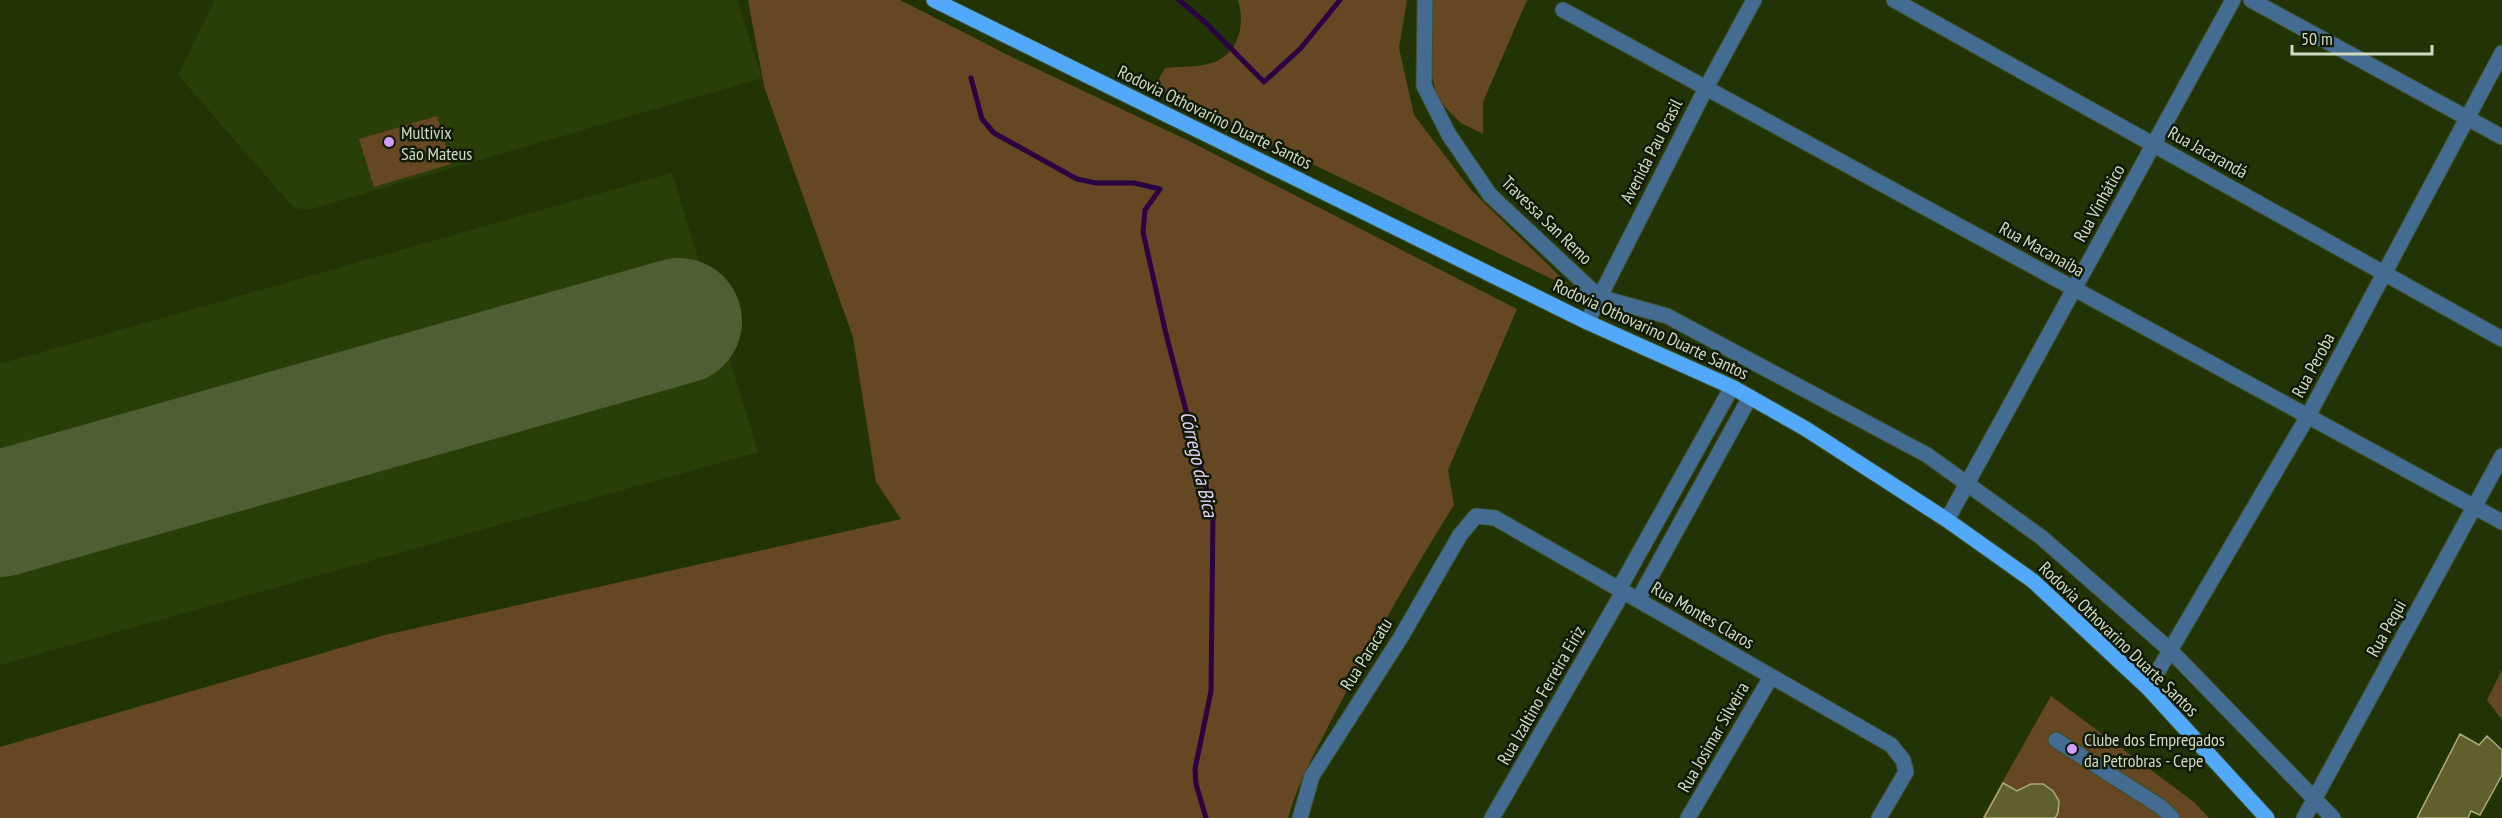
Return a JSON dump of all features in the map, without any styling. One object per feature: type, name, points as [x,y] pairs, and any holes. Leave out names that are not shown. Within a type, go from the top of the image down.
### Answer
[{"type":"main road","name":"Rodovia Othovarino Duarte Santos","points":[[934,0],[1587,322],[1732,387],[1806,429],[1947,520],[2033,581],[2148,688],[2267,818]]},
{"type":"street","name":"Travessa San Remo","points":[[1425,0],[1424,86],[1449,135],[1490,195],[1599,297]]},
{"type":"street","name":"Avenida Pau Brasil","points":[[1587,322],[1706,88],[1754,0]]},
{"type":"street","name":"Rua Jacarandá","points":[[1894,0],[2502,339]]},
{"type":"street","name":"Rua Vinhático","points":[[1947,520],[2233,0]]},
{"type":"street","points":[[2251,0],[2502,137]]},
{"type":"street","name":"Rua Macanaíba","points":[[1563,10],[2502,522]]},
{"type":"street","name":"Rua Peroba","points":[[2148,688],[2308,416],[2502,53]]},
{"type":"street","name":"Rodovia Othovarino Duarte Santos","points":[[1599,297],[1667,316],[1927,455],[1967,483],[2041,537],[2170,650],[2333,818]]},
{"type":"street","name":"Rua Izaltino Ferreira Eiriz","points":[[1492,818],[1732,387]]},
{"type":"street","points":[[1638,600],[1750,397]]},
{"type":"street","name":"Rua Pequi","points":[[2304,818],[2502,456]]},
{"type":"street","name":"Rua Montes Claros","points":[[1476,516],[1495,518],[1891,745],[1903,760],[1906,772],[1879,818]]},
{"type":"street","name":"Rua Paracatu","points":[[1300,818],[1312,776],[1401,637],[1460,535],[1476,516]]},
{"type":"street","name":"Rua Josimar Silveira","points":[[1688,818],[1771,677]]},
{"type":"street","points":[[2056,740],[2162,807],[2172,818]]},
{"type":"shaded area","name":"Multivix São Mateus","points":[[215,0],[737,0],[762,78],[308,210],[300,209],[293,207],[178,75]]},
{"type":"shaded area","points":[[748,0],[900,0],[1012,57],[1187,140],[1517,309],[1448,470],[1454,505],[1391,610],[1347,690],[1308,766],[1288,818],[0,818],[0,747],[385,635],[901,519],[876,482],[853,337],[764,86]]},
{"type":"shaded area","points":[[1238,0],[1407,0],[1399,48],[1414,115],[1471,190],[1573,289],[1154,88],[1165,68],[1211,63],[1231,50],[1239,35],[1241,18]]},
{"type":"shaded area","points":[[1431,0],[1527,0],[1483,102],[1483,134],[1461,123],[1437,99],[1426,44]]},
{"type":"shaded area","points":[[437,116],[451,164],[374,187],[359,139]]},
{"type":"shaded area","points":[[672,173],[758,452],[0,665],[0,364]]},
{"type":"shaded area","points":[[2502,670],[2502,720],[2487,700]]},
{"type":"shaded area","name":"Clube dos Empregados da Petrobras - Cepe","points":[[2051,696],[2194,802],[2209,818],[1982,818]]},
{"type":"building","points":[[2460,734],[2479,745],[2487,736],[2502,750],[2502,775],[2480,815],[2471,811],[2468,818],[2417,818]]},
{"type":"building","points":[[2003,783],[2017,791],[2031,784],[2043,784],[2053,791],[2059,801],[2055,818],[1984,818]]},
{"type":"waterway","name":"Córrego da Bica","points":[[1179,0],[1206,23],[1264,82],[1301,48],[1340,0]]},
{"type":"waterway","name":"Córrego da Bica","points":[[971,78],[982,119],[994,133],[1077,179],[1096,183],[1134,183],[1160,189],[1145,210],[1143,232],[1166,334],[1213,514],[1211,691],[1195,769],[1196,784],[1206,818]]},
{"type":"runway","points":[[0,514],[679,321]]},
{"type":"place","name":"Multivix São Mateus","points":[[389,142]]},
{"type":"place","name":"Clube dos Empregados da Petrobras - Cepe","points":[[2072,749]]}]
